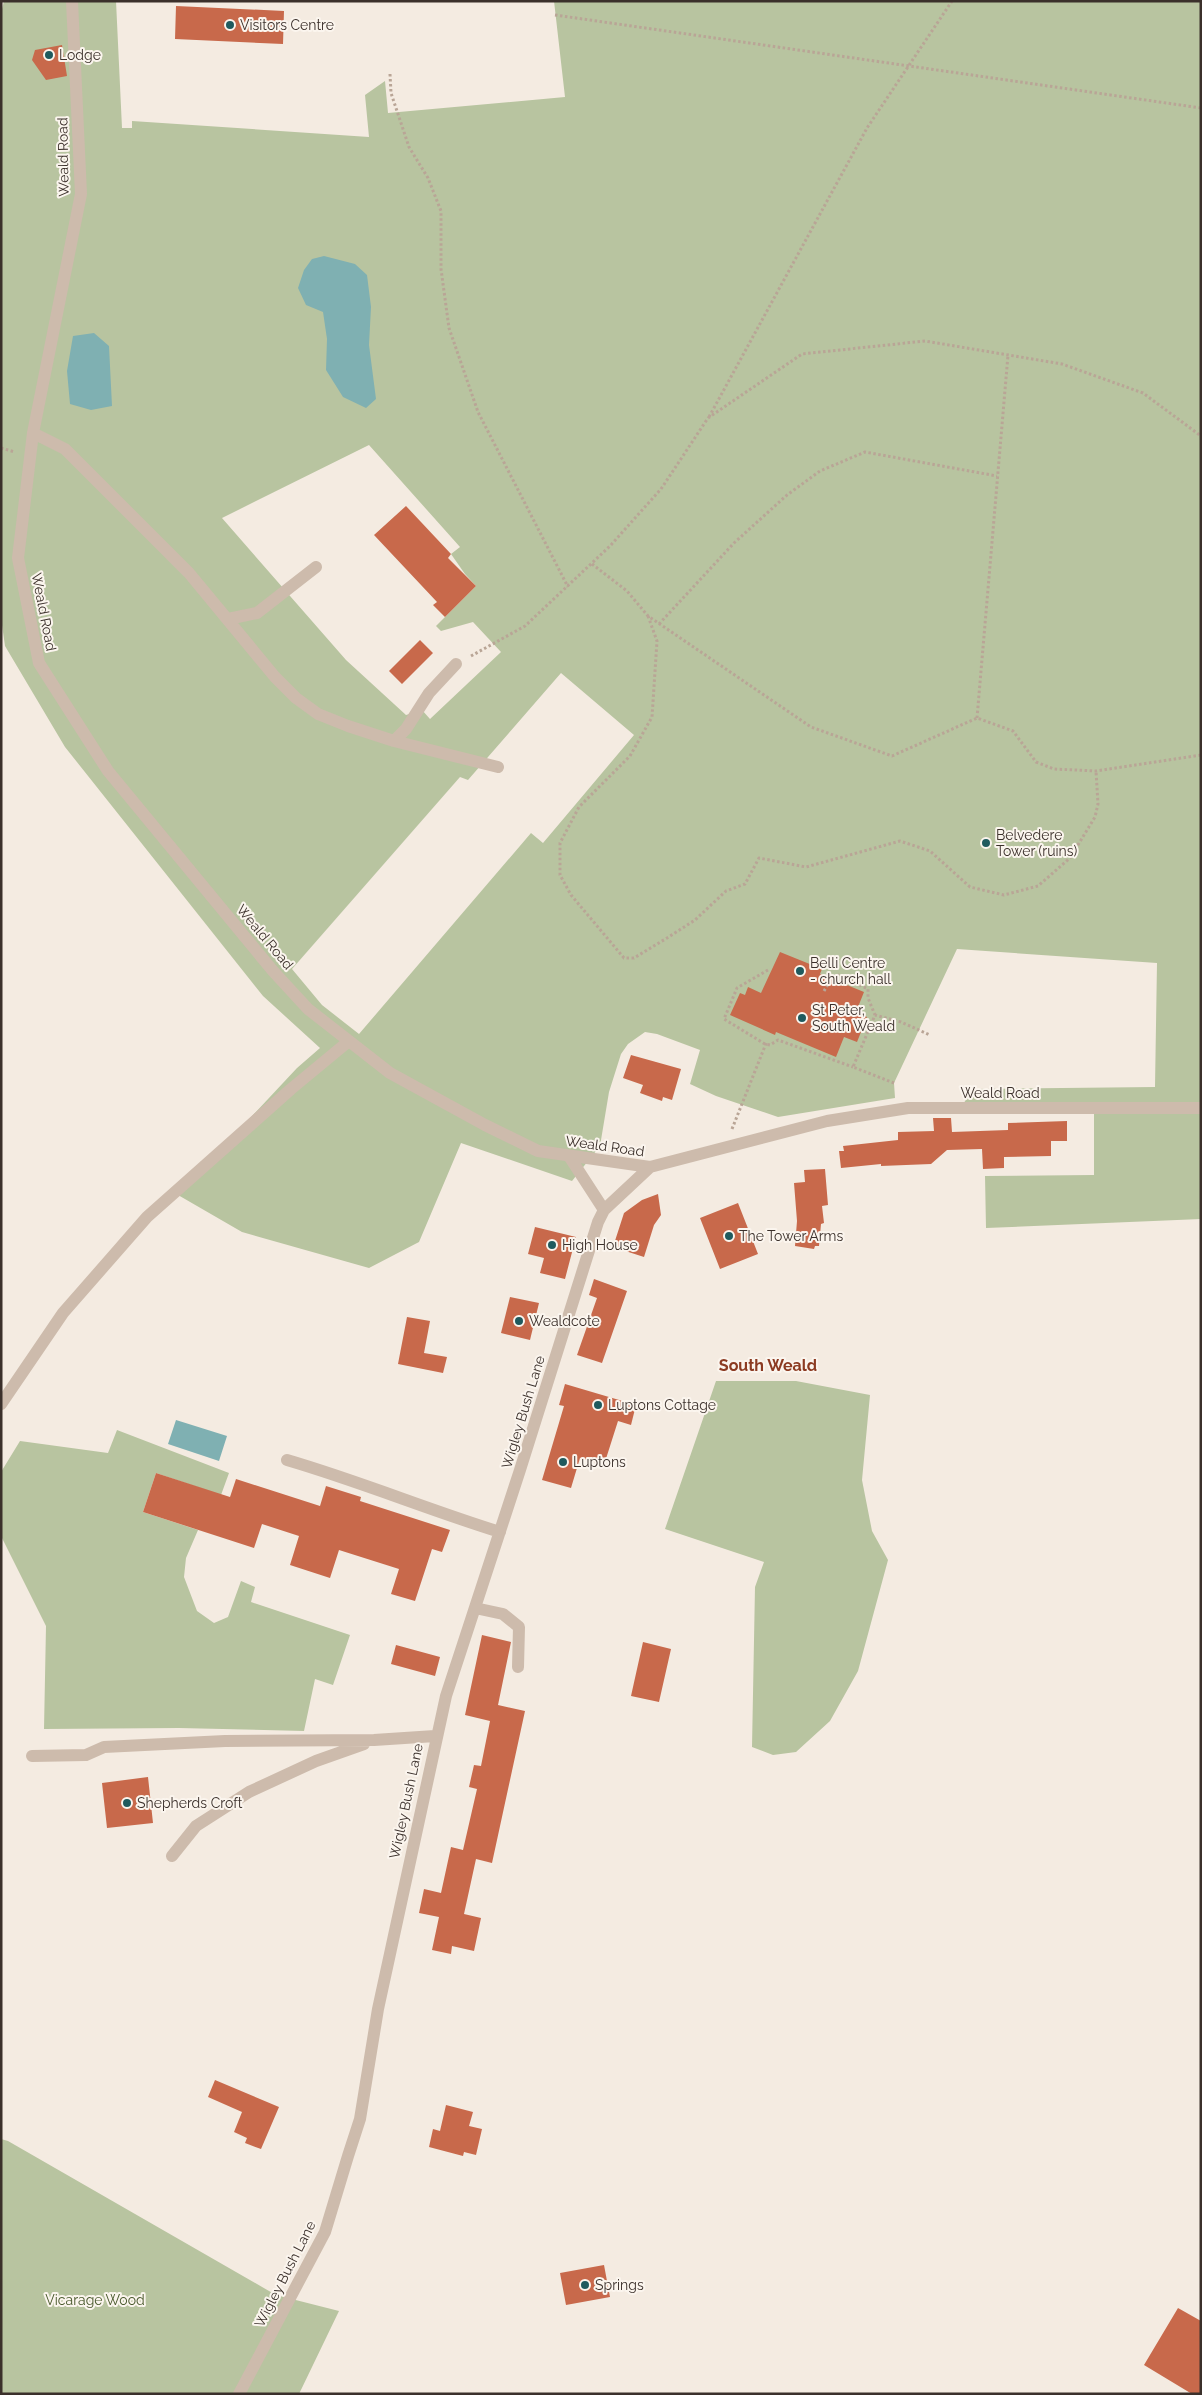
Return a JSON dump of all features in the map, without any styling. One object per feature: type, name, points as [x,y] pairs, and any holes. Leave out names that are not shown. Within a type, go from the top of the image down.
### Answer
[{"type":"street","name":"Weald Road","points":[[72,1],[81,194],[34,433],[18,558],[39,663],[114,779],[273,971],[308,1008],[390,1073],[485,1126],[538,1151],[650,1167],[827,1122],[908,1108],[1201,1108]]},
{"type":"street","points":[[34,433],[65,449],[189,573],[275,677],[296,698],[318,714],[394,741],[498,767]]},
{"type":"street","points":[[228,619],[257,613],[316,567]]},
{"type":"street","points":[[394,741],[406,729],[429,693],[456,664]]},
{"type":"street","points":[[1,1404],[62,1314],[147,1217],[291,1089],[349,1041]]},
{"type":"street","points":[[569,1156],[604,1210]]},
{"type":"street","name":"Wigley Bush Lane","points":[[239,2394],[325,2232],[360,2119],[378,2009],[435,1736],[446,1696],[598,1222],[604,1210],[650,1167]]},
{"type":"street","points":[[287,1460],[335,1474],[452,1518],[500,1532]]},
{"type":"street","points":[[475,1608],[503,1614],[519,1627],[518,1667]]},
{"type":"street","points":[[32,1756],[86,1755],[104,1747],[215,1741],[374,1740],[435,1736]]},
{"type":"street","points":[[172,1856],[196,1826],[248,1792],[316,1761],[374,1740]]},
{"type":"path","points":[[456,664],[525,626],[592,564],[661,489],[708,418],[867,128],[952,1]]},
{"type":"path","points":[[555,15],[910,64],[1201,108]]},
{"type":"path","points":[[390,74],[391,93],[409,147],[428,178],[441,211],[441,269],[450,328],[478,412],[568,587]]},
{"type":"path","points":[[708,418],[802,354],[925,342],[1062,364],[1143,393],[1201,436]]},
{"type":"path","points":[[977,718],[996,476],[1008,355]]},
{"type":"path","points":[[659,624],[734,543],[787,495],[820,471],[865,452],[996,476]]},
{"type":"path","points":[[592,564],[627,591],[648,616],[810,727],[892,756],[977,718],[1013,731],[1036,762],[1054,768],[1096,771],[1201,755]]},
{"type":"path","points":[[648,616],[657,641],[652,717],[630,756],[579,807],[560,842],[560,876],[571,894],[624,958],[634,958],[667,938],[695,920],[726,891],[745,884],[759,858],[806,867],[900,841],[930,851],[970,886],[1004,895],[1038,886],[1070,858],[1096,817],[1098,804],[1096,771]]},
{"type":"path","points":[[768,970],[736,988],[724,1019],[770,1045],[778,1040],[853,1066],[894,1083]]},
{"type":"path","points":[[824,991],[830,981],[839,976],[868,989],[868,998],[875,1015],[853,1066]]},
{"type":"path","points":[[875,1015],[901,1022],[930,1035]]},
{"type":"path","points":[[726,1147],[766,1042]]},
{"type":"green space","points":[[4,1],[116,1],[122,128],[132,128],[132,121],[369,137],[365,95],[385,81],[388,113],[565,97],[554,1],[1201,1],[1201,1219],[986,1228],[985,1176],[1094,1175],[1094,1108],[960,1108],[974,1089],[1155,1087],[1157,963],[957,949],[894,1083],[895,1098],[778,1117],[716,1096],[690,1084],[700,1050],[657,1034],[645,1032],[628,1044],[621,1054],[609,1092],[600,1146],[572,1181],[461,1143],[419,1242],[369,1268],[242,1232],[178,1195],[297,1068],[320,1048],[263,996],[65,747],[5,646],[1,618],[1,13]],"holes":[[[369,445],[460,547],[451,554],[476,586],[436,626],[441,631],[473,622],[501,652],[430,719],[422,710],[406,715],[346,660],[222,518]],[[561,673],[634,735],[543,843],[531,833],[359,1034],[322,1005],[292,969],[460,777],[468,780]]]},
{"type":"green space","points":[[716,1381],[796,1381],[870,1395],[862,1480],[872,1531],[888,1560],[858,1671],[830,1721],[796,1752],[773,1755],[752,1747],[755,1587],[764,1562],[665,1529]]},
{"type":"green space","points":[[117,1430],[229,1473],[221,1495],[156,1473],[143,1512],[198,1530],[186,1558],[184,1577],[197,1611],[214,1623],[228,1617],[241,1581],[255,1587],[251,1602],[350,1635],[333,1685],[315,1679],[304,1731],[179,1728],[44,1729],[46,1626],[1,1536],[1,1472],[20,1441],[108,1453]]},
{"type":"green space","name":"Vicarage Wood","points":[[1,2139],[8,2141],[276,2295],[339,2311],[299,2394],[1,2394]]},
{"type":"water","points":[[324,256],[355,264],[367,275],[371,307],[369,345],[376,399],[366,408],[343,397],[326,370],[327,339],[323,312],[306,305],[298,288],[304,270],[312,259]]},
{"type":"water","points":[[94,333],[109,346],[112,406],[91,410],[70,404],[67,371],[73,336]]},
{"type":"water","points":[[176,1420],[227,1436],[219,1461],[168,1444]]},
{"type":"building","name":"Visitors Centre","points":[[176,6],[284,11],[283,44],[175,39]]},
{"type":"building","name":"Lodge","points":[[62,45],[67,76],[46,80],[32,60],[35,50]]},
{"type":"building","points":[[406,506],[451,554],[448,558],[476,586],[445,617],[433,605],[437,602],[374,535]]},
{"type":"building","points":[[420,640],[433,653],[402,684],[389,671]]},
{"type":"building","name":"St Peter, South Weald","points":[[780,952],[822,969],[820,974],[864,992],[856,1012],[867,1017],[857,1042],[844,1037],[836,1057],[776,1032],[775,1035],[730,1015],[740,993],[745,995],[748,987],[761,993]]},
{"type":"building","points":[[631,1055],[681,1069],[672,1100],[663,1097],[662,1101],[640,1093],[643,1085],[623,1078]]},
{"type":"building","points":[[933,1118],[951,1118],[952,1132],[1008,1130],[1008,1123],[1067,1121],[1067,1141],[1051,1141],[1051,1156],[1004,1157],[1004,1168],[983,1169],[982,1149],[947,1150],[931,1164],[881,1166],[881,1164],[841,1168],[839,1151],[844,1151],[843,1146],[898,1140],[898,1132],[934,1131]]},
{"type":"building","points":[[825,1169],[828,1205],[822,1206],[824,1223],[821,1224],[819,1246],[815,1246],[814,1249],[795,1246],[797,1221],[794,1183],[805,1182],[804,1170]]},
{"type":"building","points":[[658,1194],[661,1215],[654,1225],[644,1257],[613,1247],[624,1213],[642,1200]]},
{"type":"building","name":"The Tower Arms","points":[[738,1203],[758,1254],[720,1269],[700,1218]]},
{"type":"building","name":"High House","points":[[535,1227],[576,1237],[565,1279],[540,1273],[544,1258],[528,1254]]},
{"type":"building","points":[[594,1279],[627,1291],[602,1363],[577,1355],[597,1298],[589,1295]]},
{"type":"building","points":[[510,1297],[539,1303],[530,1340],[501,1333]]},
{"type":"building","points":[[407,1317],[430,1321],[424,1353],[447,1357],[443,1373],[398,1364]]},
{"type":"building","points":[[565,1384],[636,1405],[631,1425],[618,1421],[604,1465],[580,1458],[571,1488],[542,1480],[564,1406],[559,1405]]},
{"type":"building","points":[[156,1473],[230,1497],[236,1479],[320,1506],[326,1486],[361,1497],[360,1501],[450,1530],[442,1552],[432,1549],[415,1601],[391,1594],[399,1569],[339,1550],[330,1578],[290,1565],[299,1536],[262,1524],[254,1548],[143,1512]]},
{"type":"building","points":[[482,1635],[511,1642],[498,1705],[525,1711],[492,1863],[476,1859],[464,1914],[481,1918],[474,1951],[452,1946],[451,1954],[432,1950],[439,1917],[419,1913],[424,1889],[441,1893],[451,1847],[463,1850],[477,1789],[469,1787],[474,1765],[481,1766],[490,1721],[465,1715]]},
{"type":"building","points":[[643,1642],[671,1649],[659,1702],[631,1696]]},
{"type":"building","points":[[396,1645],[440,1657],[435,1676],[391,1664]]},
{"type":"building","name":"Shepherds Croft","points":[[148,1777],[153,1823],[107,1828],[102,1783]]},
{"type":"building","points":[[215,2080],[279,2107],[261,2149],[245,2143],[247,2138],[234,2132],[242,2112],[208,2097]]},
{"type":"building","points":[[446,2105],[473,2112],[469,2126],[482,2129],[476,2155],[464,2152],[463,2156],[429,2147],[433,2129],[440,2131]]},
{"type":"building","name":"Springs","points":[[604,2265],[610,2297],[566,2305],[560,2273]]},
{"type":"building","points":[[1178,2308],[1201,2321],[1201,2394],[1192,2394],[1144,2365]]},
{"type":"place","name":"Visitors Centre","points":[[230,25]]},
{"type":"place","name":"Lodge","points":[[49,55]]},
{"type":"place","name":"Belvedere Tower (ruins)","points":[[986,843]]},
{"type":"place","name":"Belli Centre - church hall","points":[[800,971]]},
{"type":"place","name":"St Peter, South Weald","points":[[802,1018]]},
{"type":"place","name":"The Tower Arms","points":[[729,1236]]},
{"type":"place","name":"High House","points":[[552,1245]]},
{"type":"place","name":"Wealdcote","points":[[519,1321]]},
{"type":"place","name":"Luptons Cottage","points":[[598,1405]]},
{"type":"place","name":"Luptons","points":[[563,1462]]},
{"type":"place","name":"Shepherds Croft","points":[[127,1803]]},
{"type":"place","name":"Springs","points":[[585,2285]]},
{"type":"district","name":"South Weald","points":[[768,1365]]}]
